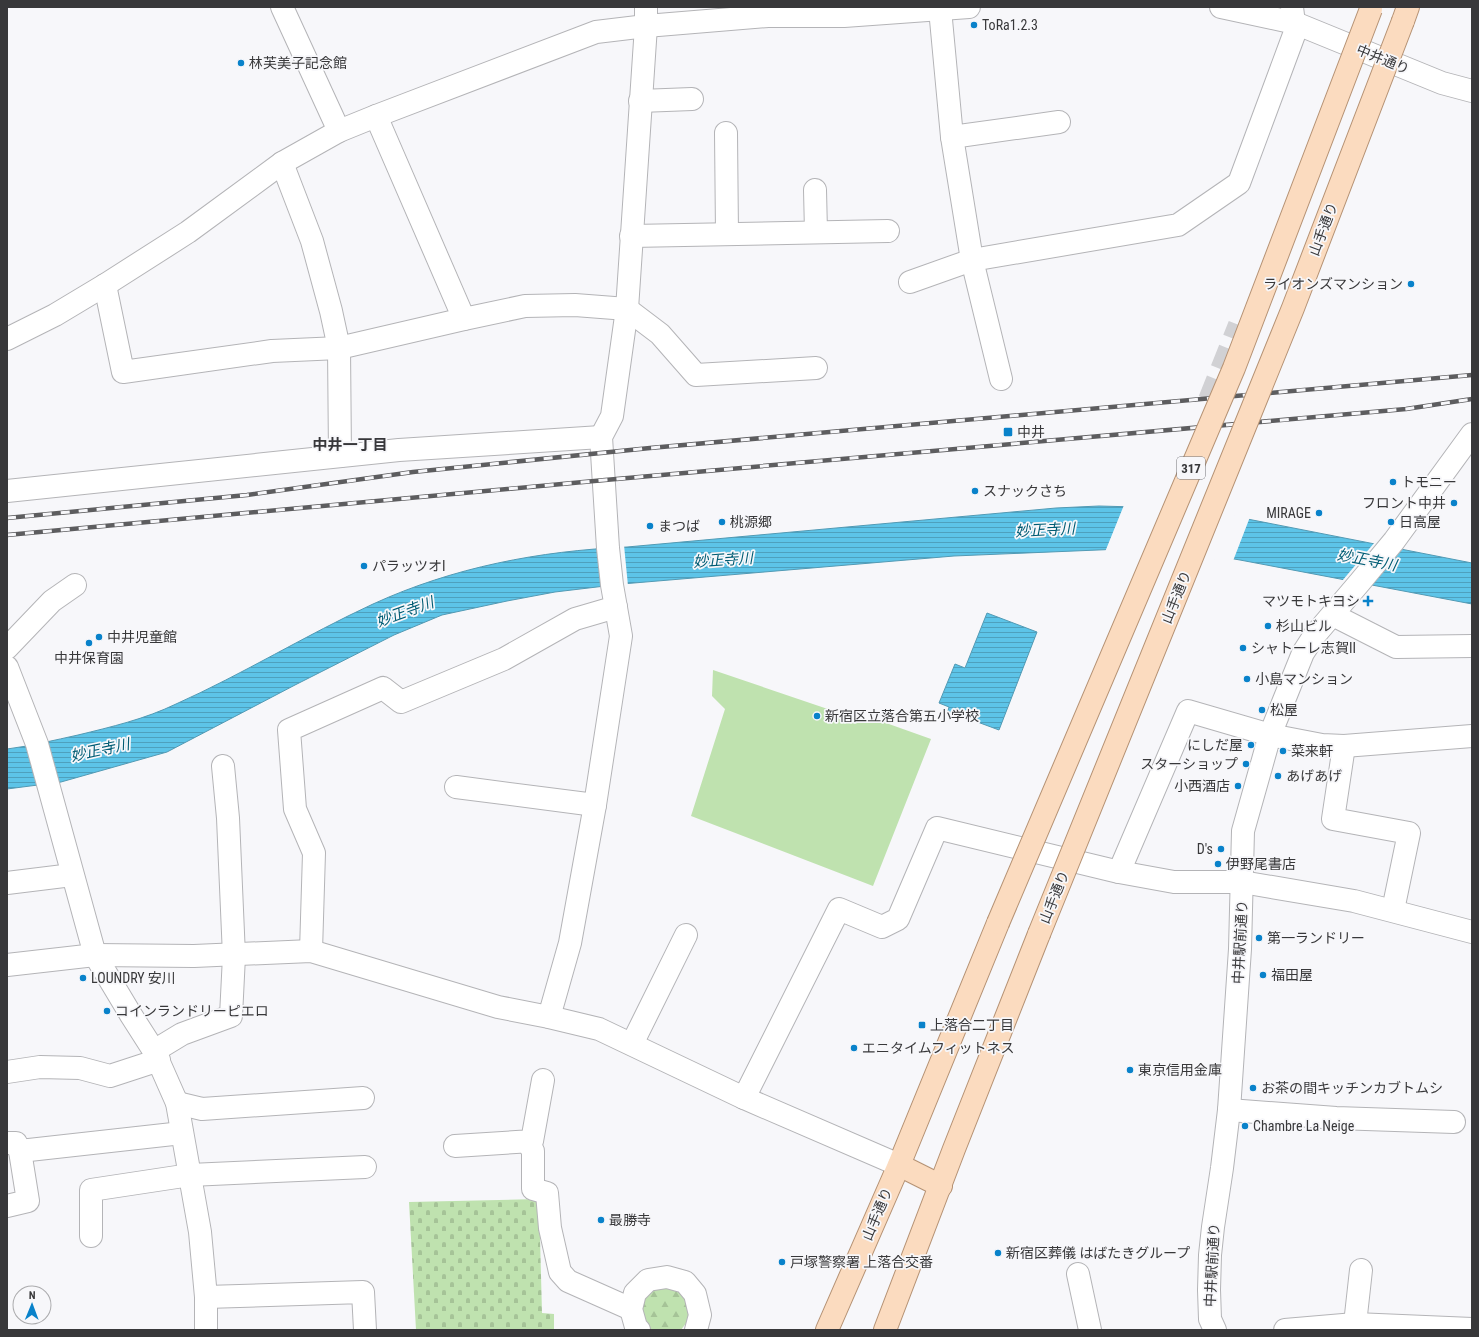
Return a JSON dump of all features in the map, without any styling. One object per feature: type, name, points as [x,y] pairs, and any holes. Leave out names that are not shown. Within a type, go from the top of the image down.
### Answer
[{"type":"main road","name":"山手通り","points":[[827,1330],[899,1165],[998,923],[1234,368],[1372,8]]},
{"type":"main road","name":"山手通り","points":[[885,1330],[1039,934],[1293,308],[1406,14]]},
{"type":"main road","points":[[899,1165],[941,1186]]},
{"type":"street","points":[[282,7],[339,131]]},
{"type":"street","points":[[7,339],[55,315],[105,285],[188,232],[282,163],[339,131],[596,32],[646,16],[844,16],[969,7]]},
{"type":"street","name":"中井通り","points":[[1221,7],[1293,15],[1442,83],[1472,91]]},
{"type":"street","points":[[940,9],[952,137],[972,260],[1001,378]]},
{"type":"street","points":[[910,282],[972,260],[1178,225],[1239,183],[1295,32],[1293,15]]},
{"type":"street","points":[[551,1020],[570,943],[595,805],[621,636],[612,585],[608,548],[605,480],[601,437],[612,416],[626,309],[646,16]]},
{"type":"street","points":[[640,101],[692,99]]},
{"type":"street","points":[[376,116],[464,319]]},
{"type":"street","points":[[952,137],[1059,122]]},
{"type":"street","points":[[726,133],[727,234]]},
{"type":"street","points":[[282,163],[312,241],[331,310],[339,348],[340,456]]},
{"type":"street","points":[[815,190],[816,232]]},
{"type":"street","points":[[631,236],[888,231]]},
{"type":"street","points":[[105,285],[123,372],[272,351],[339,348],[525,306],[575,305],[626,309],[660,334],[696,375],[816,368]]},
{"type":"street","points":[[7,491],[399,450],[601,437]]},
{"type":"street","name":"中井駅前通り","points":[[1215,1330],[1210,1318],[1210,1255],[1229,1110],[1240,949],[1243,831],[1270,735],[1303,653],[1314,636],[1389,547],[1469,443]]},
{"type":"street","points":[[7,648],[52,601],[75,585]]},
{"type":"street","points":[[311,952],[314,854],[294,809],[289,730],[384,688],[401,702],[504,659],[575,619],[616,607]]},
{"type":"street","points":[[1333,615],[1396,647],[1472,646]]},
{"type":"street","points":[[7,667],[37,744],[95,955],[156,1056],[176,1103],[200,1232],[206,1297],[206,1330]]},
{"type":"street","points":[[1119,872],[1188,711],[1270,735],[1322,745],[1344,746],[1472,736]]},
{"type":"street","points":[[1344,746],[1333,819],[1408,833],[1393,910]]},
{"type":"street","points":[[7,1072],[40,1067],[80,1068],[110,1076],[156,1056],[182,1034],[231,1016],[234,956],[228,818],[223,766]]},
{"type":"street","points":[[456,786],[595,805]]},
{"type":"street","points":[[744,1098],[839,909],[882,927],[898,919],[937,828],[1119,872],[1174,882],[1242,882],[1354,901],[1393,910],[1472,932]]},
{"type":"street","points":[[7,883],[72,875]]},
{"type":"street","points":[[632,1044],[686,936]]},
{"type":"street","points":[[7,966],[95,955],[234,956],[311,952],[498,1007],[551,1020],[599,1029],[744,1098],[899,1165]]},
{"type":"street","points":[[455,1146],[532,1141],[543,1080]]},
{"type":"street","points":[[176,1103],[202,1109],[363,1098]]},
{"type":"street","points":[[1229,1110],[1336,1118],[1454,1122]]},
{"type":"street","points":[[7,1206],[28,1201],[13,1147],[182,1133]]},
{"type":"street","points":[[527,1141],[533,1151],[534,1189],[547,1193],[550,1228],[560,1272],[568,1282],[631,1309]]},
{"type":"street","points":[[91,1236],[91,1190],[190,1175],[365,1167]]},
{"type":"street","points":[[1355,1324],[1361,1270]]},
{"type":"street","points":[[1078,1274],[1090,1330]]},
{"type":"street","points":[[639,1330],[636,1327],[631,1309],[635,1293],[648,1280],[667,1277],[684,1282],[695,1294],[700,1315],[696,1330]]},
{"type":"street","points":[[206,1297],[363,1292],[365,1330]]},
{"type":"street","points":[[1285,1330],[1355,1324],[1472,1327]]},
{"type":"green space","points":[[713,670],[869,723],[872,718],[931,739],[873,886],[691,816],[725,709],[712,696]]},
{"type":"green space","points":[[539,1199],[542,1313],[554,1314],[554,1330],[416,1330],[409,1202]]},
{"type":"green space","points":[[661,1287],[676,1289],[687,1300],[690,1316],[681,1330],[650,1330],[642,1318],[641,1311],[644,1299],[648,1294]]},
{"type":"water","name":"妙正寺川","points":[[1099,506],[1136,507],[1232,516],[1472,563],[1472,604],[1217,556],[1122,549],[954,556],[622,584],[555,592],[442,615],[394,635],[167,752],[61,782],[7,789],[7,749],[34,745],[78,735],[115,726],[152,714],[226,680],[323,628],[373,604],[434,580],[466,571],[497,563],[562,552],[1056,508]]},
{"type":"water","points":[[987,613],[1037,632],[999,730],[948,711],[949,707],[939,703],[955,664],[965,668]]},
{"type":"pier","points":[[1124,505],[1160,506],[1250,517],[1233,561],[1122,551],[1105,552]]},
{"type":"pier","points":[[1375,542],[1404,547],[1371,586],[1342,581]]},
{"type":"pier","points":[[624,545],[628,586],[603,588],[599,546]]},
{"type":"tunnel","points":[[1209,400],[1239,325]]},
{"type":"railway","points":[[7,518],[247,495],[413,472],[650,448],[1472,375]]},
{"type":"railway","points":[[7,535],[1406,409],[1472,399]]},
{"type":"place","name":"ToRa1.2.3","points":[[974,25]]},
{"type":"place","name":"林芙美子記念館","points":[[241,63]]},
{"type":"place","name":"ライオンズマンション","points":[[1411,284]]},
{"type":"place","name":"中井","points":[[1008,432]]},
{"type":"place","name":"トモニー","points":[[1393,482]]},
{"type":"place","name":"スナックさち","points":[[975,491]]},
{"type":"place","name":"フロント中井","points":[[1454,503]]},
{"type":"place","name":"MIRAGE","points":[[1319,513]]},
{"type":"place","name":"桃源郷","points":[[722,522]]},
{"type":"place","name":"日高屋","points":[[1391,522]]},
{"type":"place","name":"まつば","points":[[650,526]]},
{"type":"place","name":"パラッツオI","points":[[364,566]]},
{"type":"place","name":"マツモトキヨシ","points":[[1368,601]]},
{"type":"place","name":"杉山ビル","points":[[1268,626]]},
{"type":"place","name":"中井児童館","points":[[99,637]]},
{"type":"place","name":"中井保育園","points":[[89,643]]},
{"type":"place","name":"シャトーレ志賀II","points":[[1243,648]]},
{"type":"place","name":"小島マンション","points":[[1247,679]]},
{"type":"place","name":"松屋","points":[[1262,710]]},
{"type":"place","name":"新宿区立落合第五小学校","points":[[817,716]]},
{"type":"place","name":"にしだ屋","points":[[1251,745]]},
{"type":"place","name":"菜来軒","points":[[1283,751]]},
{"type":"place","name":"スターショップ","points":[[1246,764]]},
{"type":"place","name":"あげあげ","points":[[1278,776]]},
{"type":"place","name":"小西酒店","points":[[1238,786]]},
{"type":"place","name":"D's","points":[[1221,849]]},
{"type":"place","name":"伊野尾書店","points":[[1218,864]]},
{"type":"place","name":"第一ランドリー","points":[[1259,938]]},
{"type":"place","name":"福田屋","points":[[1263,975]]},
{"type":"place","name":"LOUNDRY 安川","points":[[83,978]]},
{"type":"place","name":"コインランドリーピエロ","points":[[107,1011]]},
{"type":"place","name":"上落合二丁目","points":[[922,1025]]},
{"type":"place","name":"エニタイムフィットネス","points":[[854,1048]]},
{"type":"place","name":"東京信用金庫","points":[[1130,1070]]},
{"type":"place","name":"お茶の間キッチンカブトムシ","points":[[1253,1088]]},
{"type":"place","name":"Chambre La Neige","points":[[1245,1126]]},
{"type":"place","name":"最勝寺","points":[[601,1220]]},
{"type":"place","name":"新宿区葬儀 はばたきグループ","points":[[998,1253]]},
{"type":"place","name":"戸塚警察署 上落合交番","points":[[782,1262]]},
{"type":"district","name":"中井一丁目","points":[[350,445]]}]
